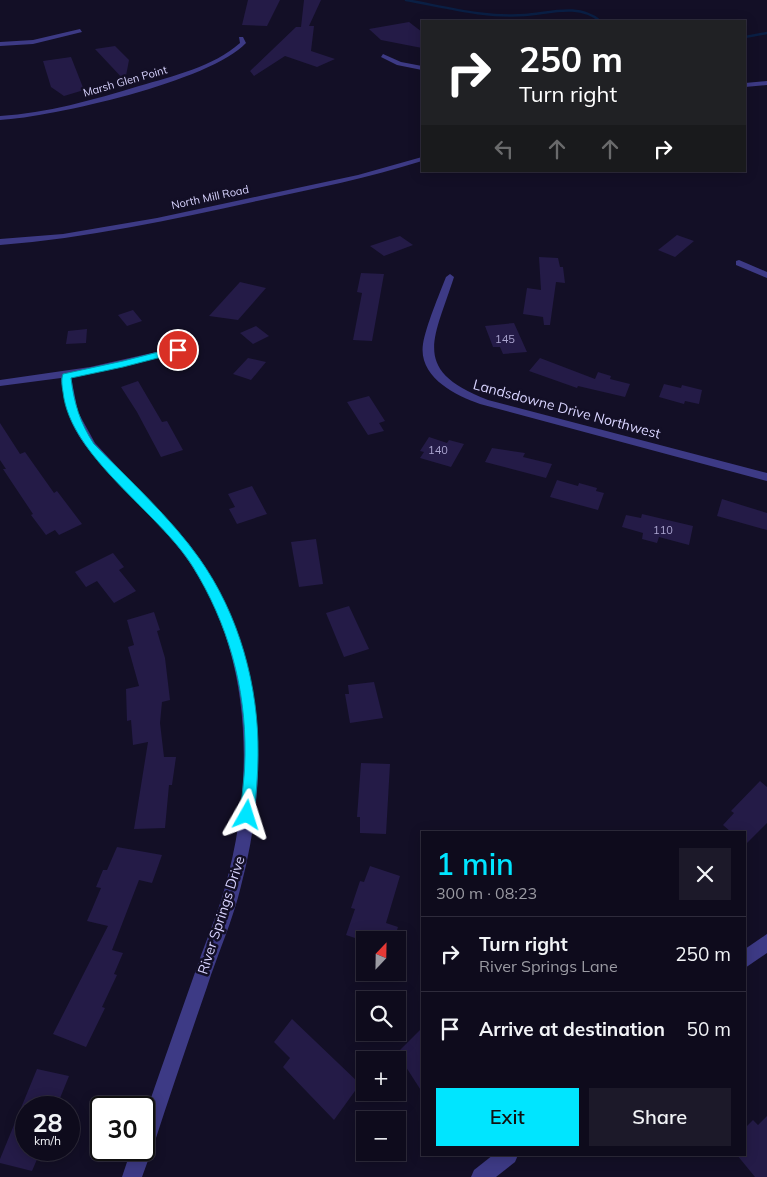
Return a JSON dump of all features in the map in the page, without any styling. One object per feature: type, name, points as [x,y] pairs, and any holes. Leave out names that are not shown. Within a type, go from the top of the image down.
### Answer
[{"type":"street","points":[[0,44],[33,42],[80,32]]},
{"type":"street","name":"Marsh Glen Point","points":[[0,118],[29,116],[66,108],[174,78],[213,62],[239,48],[243,43],[241,38]]},
{"type":"street","points":[[383,56],[399,64],[421,68]]},
{"type":"street","points":[[746,86],[767,83]]},
{"type":"street","name":"North Mill Road","points":[[0,242],[41,240],[116,229],[366,175],[421,159]]},
{"type":"street","points":[[739,263],[767,275]]},
{"type":"street","name":"Landsdowne Drive Northwest","points":[[450,277],[427,352],[430,363],[437,374],[460,393],[484,402],[767,477]]},
{"type":"street","points":[[0,383],[66,376],[178,350]]},
{"type":"street","name":"River Springs Drive","points":[[66,376],[69,403],[80,431],[91,446],[177,538],[196,562],[224,611],[243,670],[250,714],[252,755],[249,800],[242,847],[233,887],[155,1112]]},
{"type":"street","points":[[746,959],[767,942]]},
{"type":"street","points":[[481,1177],[507,1156]]},
{"type":"street","points":[[132,1177],[138,1161]]},
{"type":"building","points":[[248,0],[280,0],[267,26],[242,25]]},
{"type":"building","points":[[304,0],[321,0],[309,26],[314,26],[311,51],[335,59],[317,67],[285,56],[254,76],[250,71],[296,27],[301,27]]},
{"type":"building","points":[[409,22],[421,31],[421,48],[381,40],[369,29]]},
{"type":"building","points":[[115,46],[129,60],[125,81],[95,49]]},
{"type":"building","points":[[71,57],[84,90],[64,96],[51,87],[43,61]]},
{"type":"building","points":[[677,235],[694,241],[675,257],[658,250]]},
{"type":"building","points":[[400,236],[413,245],[384,256],[370,246]]},
{"type":"building","points":[[539,257],[558,258],[560,267],[563,267],[565,283],[556,282],[550,325],[544,325],[543,317],[523,314],[527,288],[541,290]]},
{"type":"building","points":[[361,273],[384,274],[372,341],[353,340],[362,293],[357,292]]},
{"type":"building","points":[[240,282],[266,288],[238,320],[209,316]]},
{"type":"building","points":[[133,310],[142,321],[127,326],[118,315]]},
{"type":"building","points":[[514,323],[527,352],[503,354],[500,347],[493,347],[485,326]]},
{"type":"building","points":[[256,326],[269,336],[253,344],[240,333]]},
{"type":"building","points":[[87,329],[86,343],[66,344],[68,331]]},
{"type":"building","points":[[248,358],[266,362],[251,380],[233,374]]},
{"type":"building","points":[[540,358],[595,379],[598,372],[611,376],[610,379],[630,384],[625,397],[578,386],[577,388],[529,371]]},
{"type":"building","points":[[138,381],[162,422],[167,421],[183,450],[161,457],[121,387]]},
{"type":"building","points":[[664,384],[681,388],[682,385],[702,390],[699,404],[685,401],[684,404],[659,397]]},
{"type":"building","points":[[369,396],[385,421],[379,423],[384,431],[368,435],[347,402]]},
{"type":"building","points":[[0,423],[20,454],[25,452],[54,493],[57,491],[82,524],[59,535],[55,530],[46,535],[31,515],[33,514],[3,469],[6,469],[0,460]]},
{"type":"building","points":[[429,437],[447,443],[449,440],[464,444],[451,467],[420,458],[424,452],[420,451]]},
{"type":"building","points":[[492,448],[525,453],[523,457],[552,464],[546,478],[485,462]]},
{"type":"building","points":[[557,480],[578,486],[579,483],[597,488],[596,491],[604,493],[598,510],[550,497]]},
{"type":"building","points":[[252,486],[267,514],[237,524],[229,509],[235,507],[228,494]]},
{"type":"building","points":[[722,499],[767,513],[767,530],[717,516]]},
{"type":"building","points":[[642,514],[693,526],[689,545],[659,537],[657,543],[642,539],[643,533],[622,527],[626,515],[641,518]]},
{"type":"building","points":[[316,539],[323,584],[299,587],[291,542]]},
{"type":"building","points":[[113,553],[124,567],[119,570],[136,591],[114,603],[97,581],[86,587],[75,572]]},
{"type":"building","points":[[349,606],[369,649],[344,657],[326,613]]},
{"type":"building","points":[[154,612],[160,630],[157,631],[165,658],[170,700],[162,702],[160,723],[164,757],[176,757],[172,785],[169,785],[165,828],[134,829],[148,742],[133,745],[131,720],[127,721],[126,689],[139,686],[128,647],[134,645],[127,620]]},
{"type":"building","points":[[374,682],[383,718],[350,723],[345,694],[349,694],[348,685]]},
{"type":"building","points":[[361,763],[390,764],[386,834],[360,833],[360,817],[357,817]]},
{"type":"building","points":[[760,781],[767,787],[767,823],[746,844],[746,831],[730,831],[723,825],[734,813],[731,811]]},
{"type":"building","points":[[117,847],[162,855],[152,883],[139,880],[112,950],[123,953],[114,974],[117,975],[102,1007],[105,1008],[86,1047],[53,1034],[108,926],[87,921],[101,888],[96,887],[103,870],[107,870]]},
{"type":"building","points":[[370,866],[400,876],[386,923],[398,927],[397,931],[356,931],[356,938],[346,935],[355,909],[351,908],[360,881],[364,882]]},
{"type":"building","points":[[292,1019],[356,1080],[356,1090],[334,1120],[283,1067],[290,1058],[274,1042]]},
{"type":"building","points":[[421,1029],[421,1090],[406,1067],[406,1051],[399,1051]]},
{"type":"building","points":[[37,1069],[69,1076],[61,1096],[26,1096]]},
{"type":"building","points":[[767,1116],[767,1177],[755,1177],[738,1156],[746,1156],[746,1127],[753,1120],[758,1125]]},
{"type":"building","points":[[15,1123],[15,1161],[36,1161],[32,1171],[0,1163]]},
{"type":"waterway","points":[[406,0],[465,11],[510,16],[564,10],[574,11],[592,15],[599,20]]},
{"type":"waterway","points":[[746,37],[767,33]]},
{"type":"route","points":[[178,350],[66,376],[69,403],[80,431],[91,446],[177,538],[196,562],[224,611],[243,670],[250,714],[252,755],[247,815]]}]
